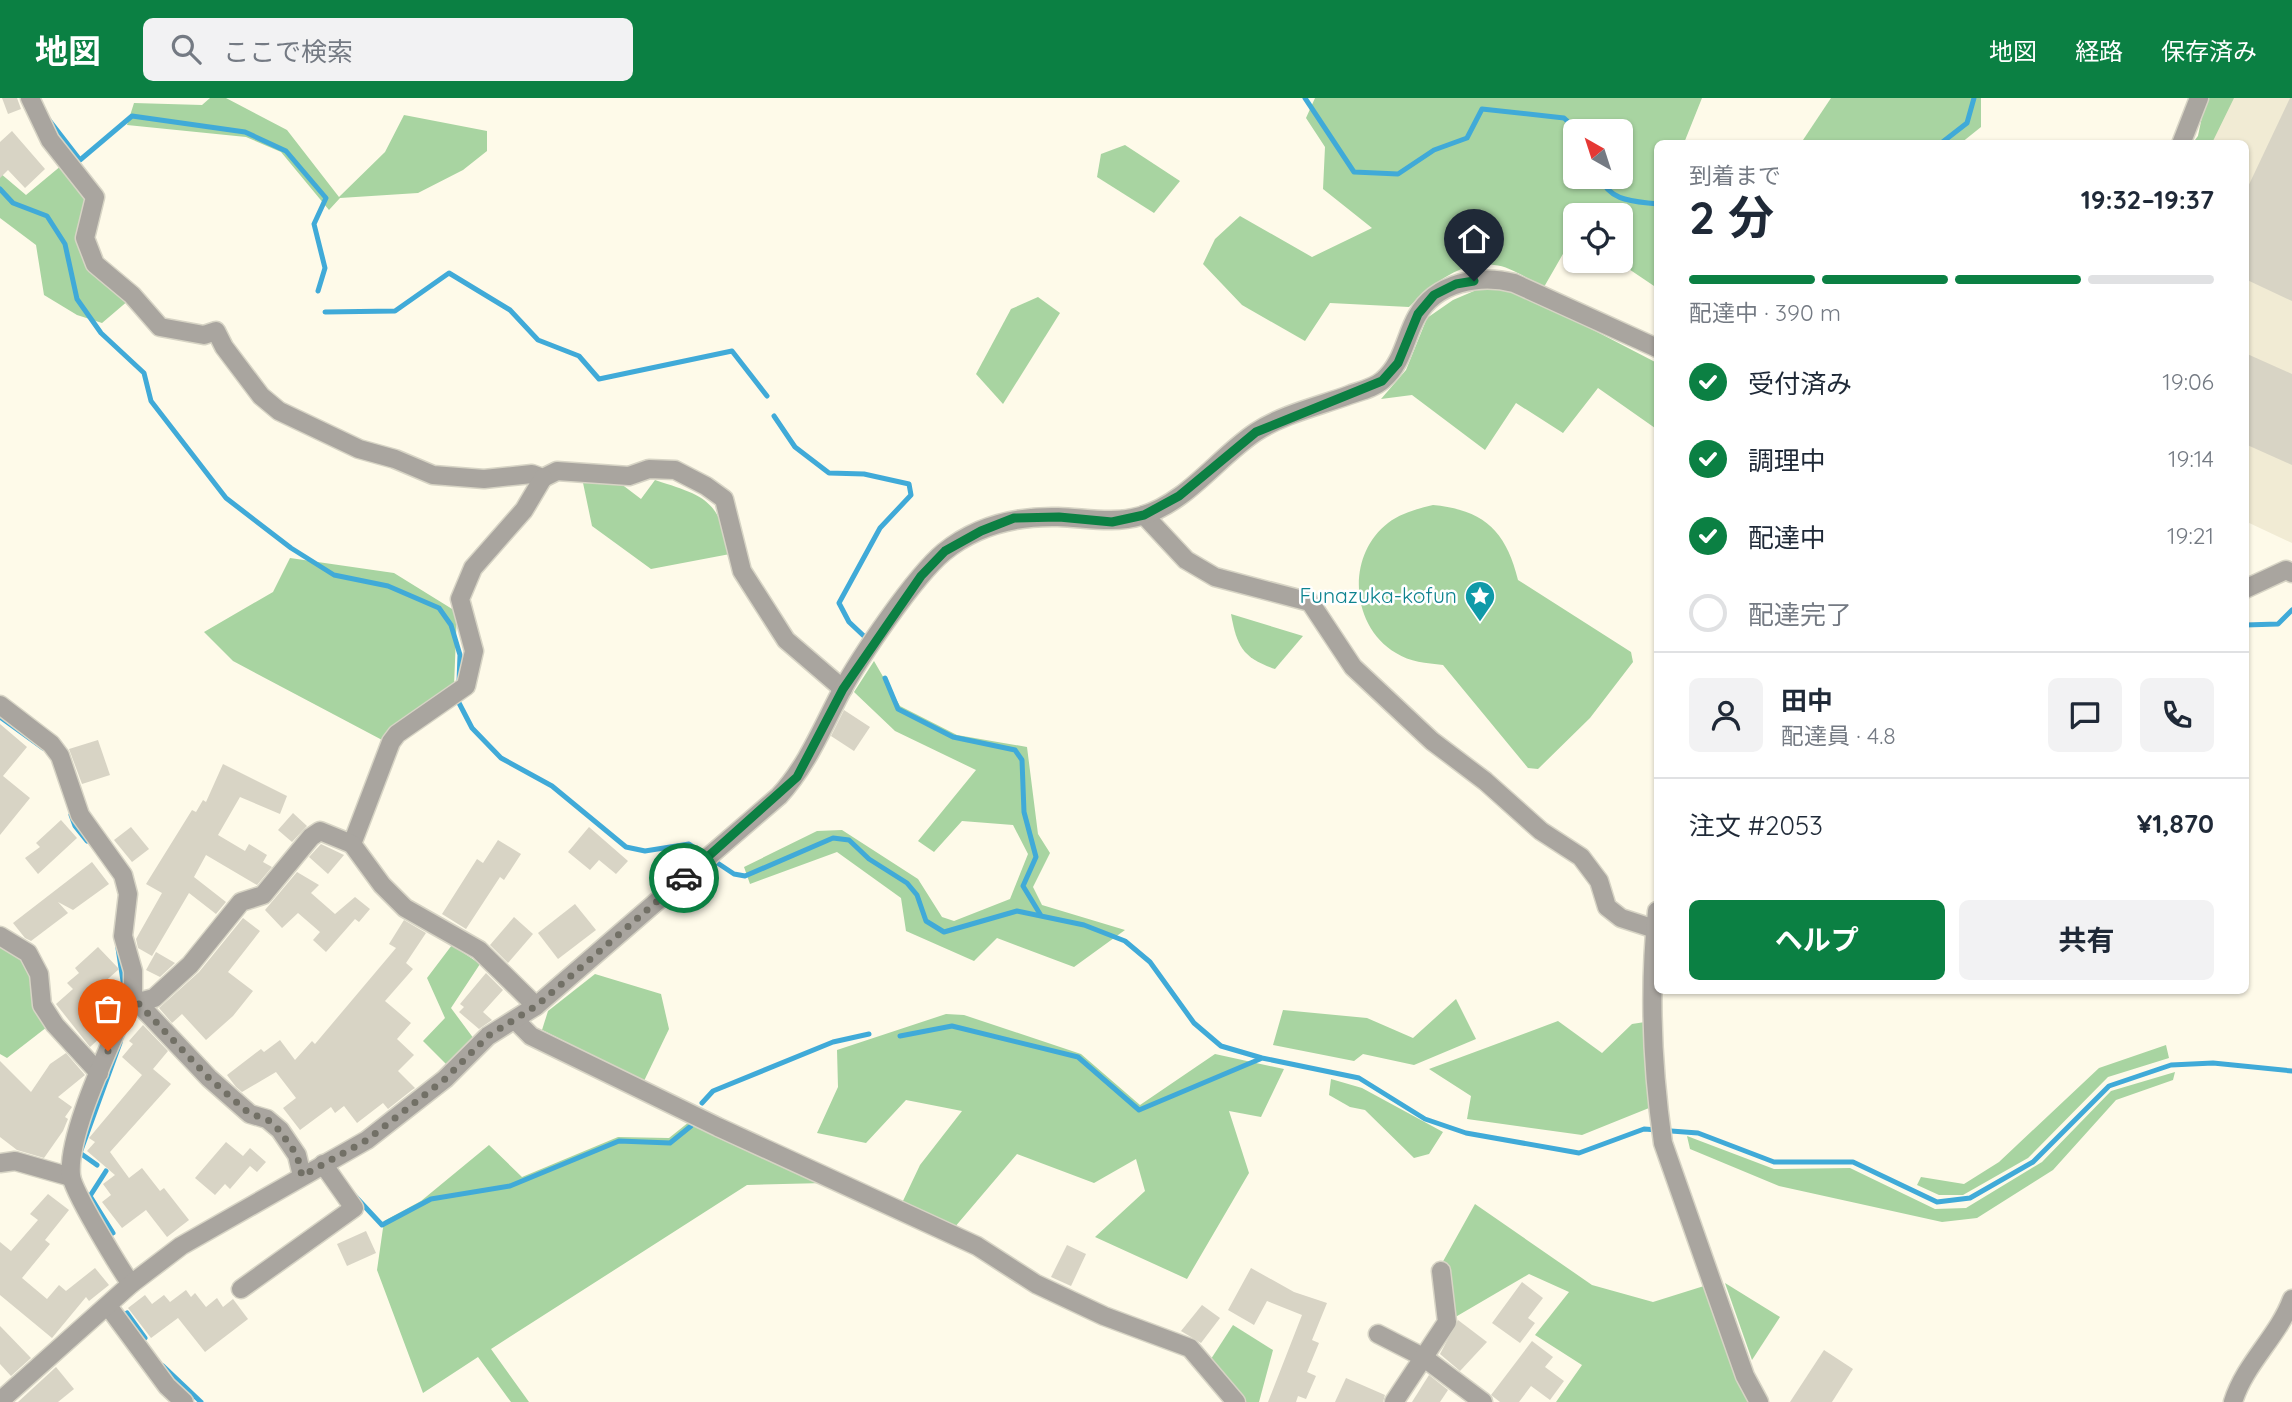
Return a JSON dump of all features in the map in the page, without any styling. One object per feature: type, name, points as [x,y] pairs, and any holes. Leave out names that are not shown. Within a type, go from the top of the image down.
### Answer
[{"type":"street","points":[[30,98],[50,140],[95,197],[85,238],[95,264],[132,295],[160,327],[204,335],[216,331],[223,347],[261,396],[279,411],[359,449],[395,459],[433,475],[484,479],[532,474],[543,478]]},
{"type":"street","points":[[2183,140],[2199,98]]},
{"type":"street","points":[[0,1401],[131,1283],[181,1246],[367,1140],[445,1079],[488,1036],[536,1006],[694,870],[797,777],[843,689],[921,576],[945,551],[981,531],[1014,518],[1059,517],[1112,522],[1144,515],[1179,496],[1256,432],[1382,381],[1398,363],[1418,314],[1434,295],[1456,284],[1492,277],[1514,283],[1654,347]]},
{"type":"street","points":[[352,844],[391,742],[397,734],[459,692],[474,651],[460,598],[473,568],[524,510],[543,478],[557,471],[629,476],[649,469],[675,470],[724,499],[742,571],[786,640],[843,689]]},
{"type":"street","points":[[1144,515],[1186,560],[1215,577],[1310,602],[1353,667],[1432,741],[1485,780],[1541,831],[1581,857],[1599,881],[1607,907],[1621,918],[1654,929]]},
{"type":"street","points":[[2249,587],[2286,570],[2292,573]]},
{"type":"street","points":[[0,705],[51,744],[60,757],[80,815],[123,875],[128,894],[123,936],[133,971],[133,993],[137,1002],[209,1078],[250,1114],[267,1119],[279,1130],[297,1155],[302,1176]]},
{"type":"street","points":[[131,1283],[71,1177],[78,1131],[99,1073],[127,1005],[154,998],[190,965],[241,902],[263,895],[311,837],[320,831],[352,844],[382,885],[405,908],[479,950],[536,1006]]},
{"type":"street","points":[[0,936],[28,953],[39,974],[42,1005],[55,1025],[99,1073]]},
{"type":"street","points":[[1654,954],[1658,1109],[1663,1143],[1741,1363],[1759,1402]]},
{"type":"street","points":[[515,1020],[531,1036],[718,1127],[977,1246],[1036,1284],[1104,1317],[1190,1348],[1236,1402]]},
{"type":"street","points":[[0,1163],[15,1161],[71,1177]]},
{"type":"street","points":[[241,1289],[354,1208],[323,1164]]},
{"type":"street","points":[[1394,1402],[1447,1322],[1441,1271]]},
{"type":"street","points":[[2233,1402],[2240,1380],[2270,1341],[2292,1298]]},
{"type":"street","points":[[108,1306],[167,1386],[184,1402]]},
{"type":"street","points":[[1378,1334],[1423,1357],[1483,1402]]},
{"type":"shaded area","points":[[2206,98],[2292,98],[2292,543],[2249,523],[2249,140],[2195,140]]},
{"type":"green space","points":[[210,98],[226,98],[287,130],[339,197],[385,152],[404,115],[487,131],[487,151],[463,170],[418,193],[340,198],[329,210],[281,152],[246,137],[127,125],[134,103],[202,105]]},
{"type":"green space","points":[[1315,98],[1702,98],[1685,140],[1654,140],[1654,286],[1633,272],[1633,203],[1563,203],[1563,254],[1544,287],[1500,266],[1469,267],[1447,276],[1409,307],[1330,303],[1305,341],[1242,305],[1203,264],[1215,239],[1240,216],[1312,257],[1372,228],[1323,189],[1325,147],[1306,118]]},
{"type":"green space","points":[[1831,98],[1981,98],[1981,127],[1965,140],[1803,140]]},
{"type":"green space","points":[[2206,98],[2234,98],[2213,140],[2195,140]]},
{"type":"green space","points":[[1125,145],[1180,181],[1154,213],[1097,177],[1101,154]]},
{"type":"green space","points":[[62,165],[89,195],[79,239],[129,300],[102,323],[77,315],[44,295],[36,245],[0,218],[0,173],[26,195]]},
{"type":"green space","points":[[1481,288],[1520,292],[1654,361],[1654,427],[1598,388],[1563,433],[1516,403],[1485,450],[1412,395],[1381,399],[1406,370],[1427,318],[1453,300]]},
{"type":"green space","points":[[1038,297],[1060,313],[1003,404],[976,374],[1011,309]]},
{"type":"green space","points":[[582,478],[616,480],[641,499],[655,480],[698,496],[715,511],[730,554],[651,569],[592,526]]},
{"type":"green space","points":[[1433,505],[1466,512],[1490,526],[1507,548],[1518,580],[1631,652],[1633,662],[1590,718],[1538,769],[1528,768],[1443,665],[1401,656],[1381,641],[1369,626],[1359,590],[1365,553],[1374,537],[1388,523]]},
{"type":"green space","points":[[290,558],[394,573],[457,612],[454,686],[384,741],[233,661],[204,632],[273,592]]},
{"type":"green space","points":[[1231,614],[1303,636],[1275,669],[1255,660],[1243,650]]},
{"type":"green space","points":[[874,661],[900,706],[957,735],[1027,747],[1038,834],[1050,853],[1033,887],[1042,905],[1125,930],[1074,967],[997,938],[974,961],[906,931],[901,898],[837,852],[750,884],[744,867],[817,831],[842,830],[918,879],[942,917],[954,921],[1010,899],[1028,854],[1013,825],[962,821],[934,852],[918,841],[976,770],[895,731],[854,692]]},
{"type":"green space","points":[[0,943],[23,958],[35,979],[47,1027],[7,1058],[0,1054]]},
{"type":"green space","points":[[452,945],[480,964],[451,1008],[474,1039],[448,1066],[423,1041],[445,1018],[427,978]]},
{"type":"green space","points":[[595,974],[661,994],[669,1029],[644,1081],[542,1030],[548,1011]]},
{"type":"green space","points":[[1456,999],[1476,1039],[1414,1065],[1363,1054],[1354,1061],[1273,1045],[1283,1010],[1367,1018],[1413,1038]]},
{"type":"green space","points":[[946,1014],[964,1015],[1081,1054],[1140,1105],[1215,1054],[1284,1069],[1261,1117],[1229,1111],[1249,1173],[1187,1279],[1095,1237],[1145,1191],[1136,1159],[1094,1183],[1017,1154],[954,1228],[902,1203],[920,1165],[962,1111],[906,1100],[866,1143],[817,1133],[838,1087],[837,1050]]},
{"type":"green space","points":[[1558,1021],[1602,1053],[1632,1024],[1645,1022],[1649,1108],[1582,1135],[1467,1119],[1471,1096],[1429,1069]]},
{"type":"green space","points":[[2166,1045],[2169,1058],[2108,1077],[2028,1158],[1963,1195],[1939,1195],[1917,1185],[1921,1177],[1964,1184],[1999,1162],[2099,1068]]},
{"type":"green space","points":[[2175,1072],[2173,1080],[2116,1100],[2053,1170],[1977,1218],[1942,1222],[1779,1186],[1690,1149],[1687,1136],[1774,1169],[1850,1168],[1935,1209],[1966,1208],[2042,1162],[2111,1091]]},
{"type":"green space","points":[[1331,1079],[1362,1088],[1443,1132],[1429,1154],[1414,1158],[1365,1110],[1350,1107],[1329,1095]]},
{"type":"green space","points":[[689,1122],[825,1183],[747,1185],[491,1349],[529,1402],[511,1402],[478,1357],[423,1393],[377,1270],[384,1221],[421,1201],[489,1145],[522,1177],[618,1137],[669,1138]]},
{"type":"green space","points":[[1475,1204],[1592,1285],[1653,1302],[1704,1286],[1748,1402],[1556,1402],[1582,1365],[1535,1335],[1569,1292],[1529,1274],[1452,1319],[1441,1265]]},
{"type":"green space","points":[[1725,1283],[1780,1317],[1752,1360]]},
{"type":"green space","points":[[1233,1325],[1273,1350],[1259,1402],[1243,1402],[1209,1362]]},
{"type":"building","points":[[2,98],[17,98],[21,109],[8,114]]},
{"type":"building","points":[[2292,98],[2292,301],[2249,281],[2249,185]]},
{"type":"building","points":[[12,131],[45,169],[25,188],[8,170],[0,178],[0,142]]},
{"type":"building","points":[[2249,355],[2292,374],[2292,465],[2249,446]]},
{"type":"building","points":[[844,710],[870,727],[854,751],[831,736]]},
{"type":"building","points":[[0,724],[27,747],[3,776],[30,798],[0,835]]},
{"type":"building","points":[[98,740],[110,775],[82,784],[69,749]]},
{"type":"building","points":[[223,764],[287,796],[280,814],[240,797],[218,835],[245,851],[249,844],[267,855],[263,862],[272,867],[257,885],[206,855],[194,877],[226,902],[216,914],[189,893],[152,956],[138,948],[136,939],[162,893],[146,884],[192,810],[196,812],[203,800],[206,802]]},
{"type":"building","points":[[293,813],[307,826],[292,842],[278,830]]},
{"type":"building","points":[[61,820],[77,838],[38,874],[25,858],[40,847],[36,843]]},
{"type":"building","points":[[131,827],[149,849],[132,862],[114,840]]},
{"type":"building","points":[[589,827],[628,861],[616,874],[599,860],[590,870],[568,852]]},
{"type":"building","points":[[498,840],[521,854],[504,880],[500,877],[466,929],[442,914],[477,859],[483,863]]},
{"type":"building","points":[[321,844],[344,855],[328,874],[309,857]]},
{"type":"building","points":[[92,862],[109,884],[73,910],[58,902],[68,913],[31,941],[25,938],[13,923]]},
{"type":"building","points":[[297,872],[319,885],[311,893],[335,914],[355,897],[370,909],[359,922],[355,919],[326,952],[313,940],[320,932],[298,913],[282,928],[265,910]]},
{"type":"building","points":[[575,904],[596,930],[558,959],[538,933]]},
{"type":"building","points":[[514,917],[533,934],[508,963],[490,945]]},
{"type":"building","points":[[243,918],[260,931],[228,972],[253,991],[233,1016],[206,1040],[182,1014],[172,1023],[159,1008],[199,972]]},
{"type":"building","points":[[404,920],[426,933],[406,963],[413,969],[385,1001],[411,1023],[397,1039],[414,1055],[398,1071],[415,1088],[388,1109],[383,1103],[357,1123],[344,1106],[335,1113],[331,1107],[300,1130],[283,1108],[296,1098],[276,1072],[242,1092],[236,1087],[227,1075],[261,1049],[264,1052],[280,1040],[295,1060],[312,1041],[315,1044],[396,948],[389,944]]},
{"type":"building","points":[[98,947],[119,969],[82,1002],[104,1026],[99,1030],[101,1037],[90,1047],[56,1004],[73,989],[67,983],[79,973],[75,968]]},
{"type":"building","points":[[156,952],[175,963],[160,977],[146,970]]},
{"type":"building","points":[[486,973],[503,990],[483,1012],[492,1020],[479,1029],[459,1012],[464,1007],[460,1004]]},
{"type":"building","points":[[143,1025],[168,1051],[153,1069],[171,1084],[110,1152],[129,1178],[142,1168],[160,1191],[164,1188],[189,1220],[167,1237],[146,1210],[122,1228],[102,1202],[111,1195],[103,1184],[115,1175],[87,1151],[95,1142],[89,1138],[142,1075],[122,1057],[133,1044],[129,1041]]},
{"type":"building","points":[[66,1053],[85,1075],[58,1097],[72,1107],[65,1117],[68,1119],[63,1131],[44,1158],[17,1150],[0,1137],[0,1061],[31,1092],[50,1064]]},
{"type":"building","points":[[226,1142],[243,1156],[250,1148],[266,1162],[257,1172],[250,1166],[230,1189],[225,1184],[215,1195],[195,1178]]},
{"type":"building","points":[[48,1194],[69,1210],[45,1240],[50,1244],[22,1278],[47,1299],[59,1285],[66,1291],[95,1268],[109,1285],[89,1301],[86,1297],[52,1338],[0,1295],[0,1242],[11,1251],[38,1220],[30,1214]]},
{"type":"building","points":[[366,1231],[376,1253],[347,1266],[337,1244]]},
{"type":"building","points":[[1067,1245],[1086,1254],[1071,1286],[1051,1277]]},
{"type":"building","points":[[1251,1268],[1294,1292],[1327,1303],[1312,1340],[1319,1343],[1307,1372],[1316,1376],[1306,1399],[1298,1396],[1296,1402],[1268,1402],[1302,1315],[1267,1301],[1254,1325],[1228,1310]]},
{"type":"building","points":[[1522,1282],[1543,1298],[1528,1318],[1535,1323],[1520,1343],[1492,1323]]},
{"type":"building","points":[[186,1290],[191,1297],[195,1293],[206,1307],[217,1298],[223,1307],[233,1299],[248,1319],[205,1352],[178,1318],[151,1338],[128,1308],[145,1295],[152,1304],[164,1295],[170,1302]]},
{"type":"building","points":[[1202,1305],[1220,1318],[1201,1343],[1181,1331]]},
{"type":"building","points":[[1458,1320],[1487,1342],[1460,1371],[1440,1354]]},
{"type":"building","points":[[0,1326],[31,1358],[11,1376],[0,1364]]},
{"type":"building","points":[[1532,1341],[1553,1357],[1545,1367],[1564,1381],[1550,1400],[1531,1386],[1519,1402],[1500,1402],[1491,1395]]},
{"type":"building","points":[[1824,1350],[1853,1369],[1832,1402],[1790,1402]]},
{"type":"building","points":[[56,1367],[74,1389],[58,1402],[18,1402]]},
{"type":"building","points":[[1429,1375],[1448,1390],[1440,1402],[1412,1402]]},
{"type":"building","points":[[1346,1378],[1385,1395],[1383,1402],[1335,1402]]},
{"type":"waterway","points":[[1305,98],[1354,172],[1398,174],[1434,150],[1467,138],[1482,109],[1565,119]]},
{"type":"waterway","points":[[1945,140],[1967,123],[1974,98]]},
{"type":"waterway","points":[[49,120],[80,160],[132,116],[245,132],[286,151],[326,198],[314,224],[325,268],[318,291]]},
{"type":"waterway","points":[[0,189],[13,203],[47,216],[65,244],[77,299],[101,333],[144,373],[151,401],[226,498],[291,548],[334,575],[388,586],[439,608],[451,625],[460,655],[459,682]]},
{"type":"waterway","points":[[1608,189],[1624,199],[1654,204]]},
{"type":"waterway","points":[[325,312],[395,311],[449,273],[510,310],[538,340],[579,356],[599,379],[732,351],[767,396]]},
{"type":"waterway","points":[[774,416],[795,447],[829,473],[864,474],[909,484],[911,495],[880,528],[839,603],[849,622],[866,638]]},
{"type":"waterway","points":[[2249,625],[2278,624],[2292,610]]},
{"type":"waterway","points":[[885,678],[898,709],[953,737],[1015,750],[1022,760],[1024,812],[1036,857],[1023,886],[1040,914]]},
{"type":"waterway","points":[[459,695],[458,701],[472,728],[501,758],[552,786],[626,847],[645,851],[689,844],[734,874],[745,876],[833,838],[849,840],[869,859],[907,883],[917,895],[926,921],[944,932],[1017,911],[1084,925],[1125,941],[1150,962],[1194,1023],[1221,1046],[1262,1058],[1359,1078],[1425,1119],[1466,1133],[1579,1153],[1644,1129],[1698,1133],[1774,1162],[1853,1162],[1937,1202],[1970,1198],[2033,1162],[2109,1086],[2171,1065],[2213,1063],[2292,1071]]},
{"type":"waterway","points":[[0,717],[43,748]]},
{"type":"waterway","points":[[71,815],[75,826],[87,841]]},
{"type":"waterway","points":[[118,948],[125,994]]},
{"type":"waterway","points":[[900,1036],[952,1026],[1078,1057],[1139,1110],[1260,1059]]},
{"type":"waterway","points":[[702,1103],[713,1091],[833,1042],[869,1034]]},
{"type":"waterway","points":[[97,1165],[80,1153],[120,1043]]},
{"type":"waterway","points":[[354,1195],[382,1225],[431,1199],[510,1186],[619,1141],[670,1143],[691,1126]]},
{"type":"waterway","points":[[106,1171],[90,1196],[113,1233]]},
{"type":"waterway","points":[[127,1313],[145,1338]]},
{"type":"waterway","points":[[163,1366],[201,1402]]},
{"type":"way so far","points":[[108,1051],[127,1005],[137,1002],[152,1014],[209,1078],[250,1114],[267,1119],[279,1130],[297,1155],[302,1176],[367,1140],[445,1079],[488,1036],[536,1006],[684,878]]},
{"type":"place","name":"Funazuka-kofun","points":[[1480,623]]},
{"type":"route","points":[[684,878],[779,796],[797,777],[843,689],[921,576],[945,551],[981,531],[1014,518],[1059,517],[1112,522],[1144,515],[1179,496],[1256,432],[1280,420],[1382,381],[1398,363],[1418,314],[1434,295],[1456,284],[1474,281]]}]
